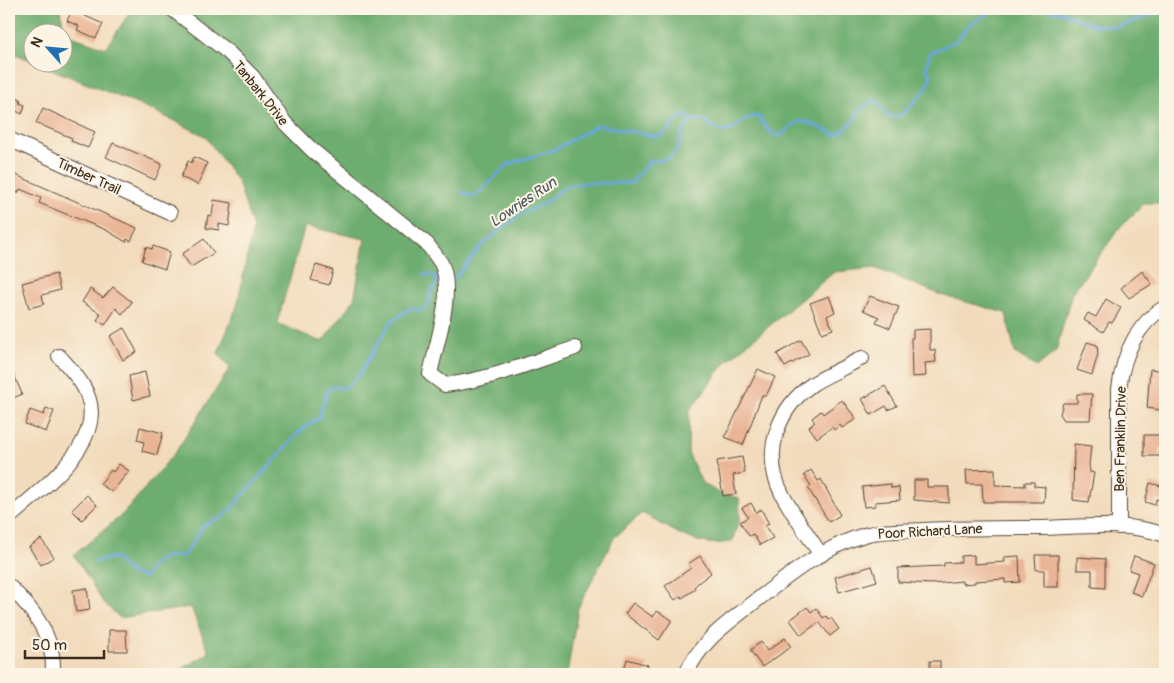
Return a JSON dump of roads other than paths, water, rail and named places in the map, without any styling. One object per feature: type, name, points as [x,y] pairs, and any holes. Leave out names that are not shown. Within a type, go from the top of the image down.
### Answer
[{"type":"street","name":"Tanbark Drive","points":[[172,9],[229,53],[247,71],[285,123],[324,161],[358,186],[428,244],[442,264],[446,286],[443,314],[430,374],[446,385],[459,383],[484,378],[575,348]]},
{"type":"street","name":"Timber Trail","points":[[9,139],[170,213]]},
{"type":"street","name":"Ben Franklin Drive","points":[[1119,527],[1119,389],[1121,371],[1133,339],[1144,324],[1165,307]]},
{"type":"street","points":[[9,518],[78,453],[85,440],[89,420],[89,400],[84,386],[59,356]]},
{"type":"street","points":[[821,555],[781,492],[774,467],[774,438],[778,424],[800,395],[814,383],[862,358]]},
{"type":"street","name":"Poor Richard Lane","points":[[686,674],[699,649],[710,637],[765,594],[821,555],[852,540],[881,531],[1119,527],[1148,529],[1165,535]]},
{"type":"street","points":[[9,586],[42,626],[53,664],[53,674]]},
{"type":"waterway","name":"Lowries Run","points":[[448,280],[456,277],[480,247],[497,232],[521,214],[543,204],[566,186],[584,183],[631,183],[650,161],[670,157],[675,152],[686,127],[696,120],[701,120],[722,131],[727,131],[753,116],[758,116],[769,130],[779,136],[798,122],[806,122],[835,135],[846,128],[863,108],[874,101],[880,104],[887,116],[894,117],[903,114],[926,89],[931,75],[926,69],[930,53],[956,41],[970,24],[996,9]]},
{"type":"waterway","name":"Lowries Run","points":[[1040,9],[1062,12],[1094,25],[1117,27],[1165,10]]},
{"type":"waterway","points":[[462,192],[475,197],[508,164],[554,150],[598,125],[658,137],[666,133],[682,116],[687,115],[693,121]]},
{"type":"waterway","points":[[424,274],[435,276],[438,280]]},
{"type":"waterway","name":"Lowries Run","points":[[95,562],[114,557],[131,574],[145,577],[153,564],[164,557],[182,556],[204,525],[222,517],[231,509],[300,431],[319,418],[327,392],[331,387],[345,388],[359,375],[391,322],[409,309],[423,310],[429,304],[430,294],[438,280]]}]
